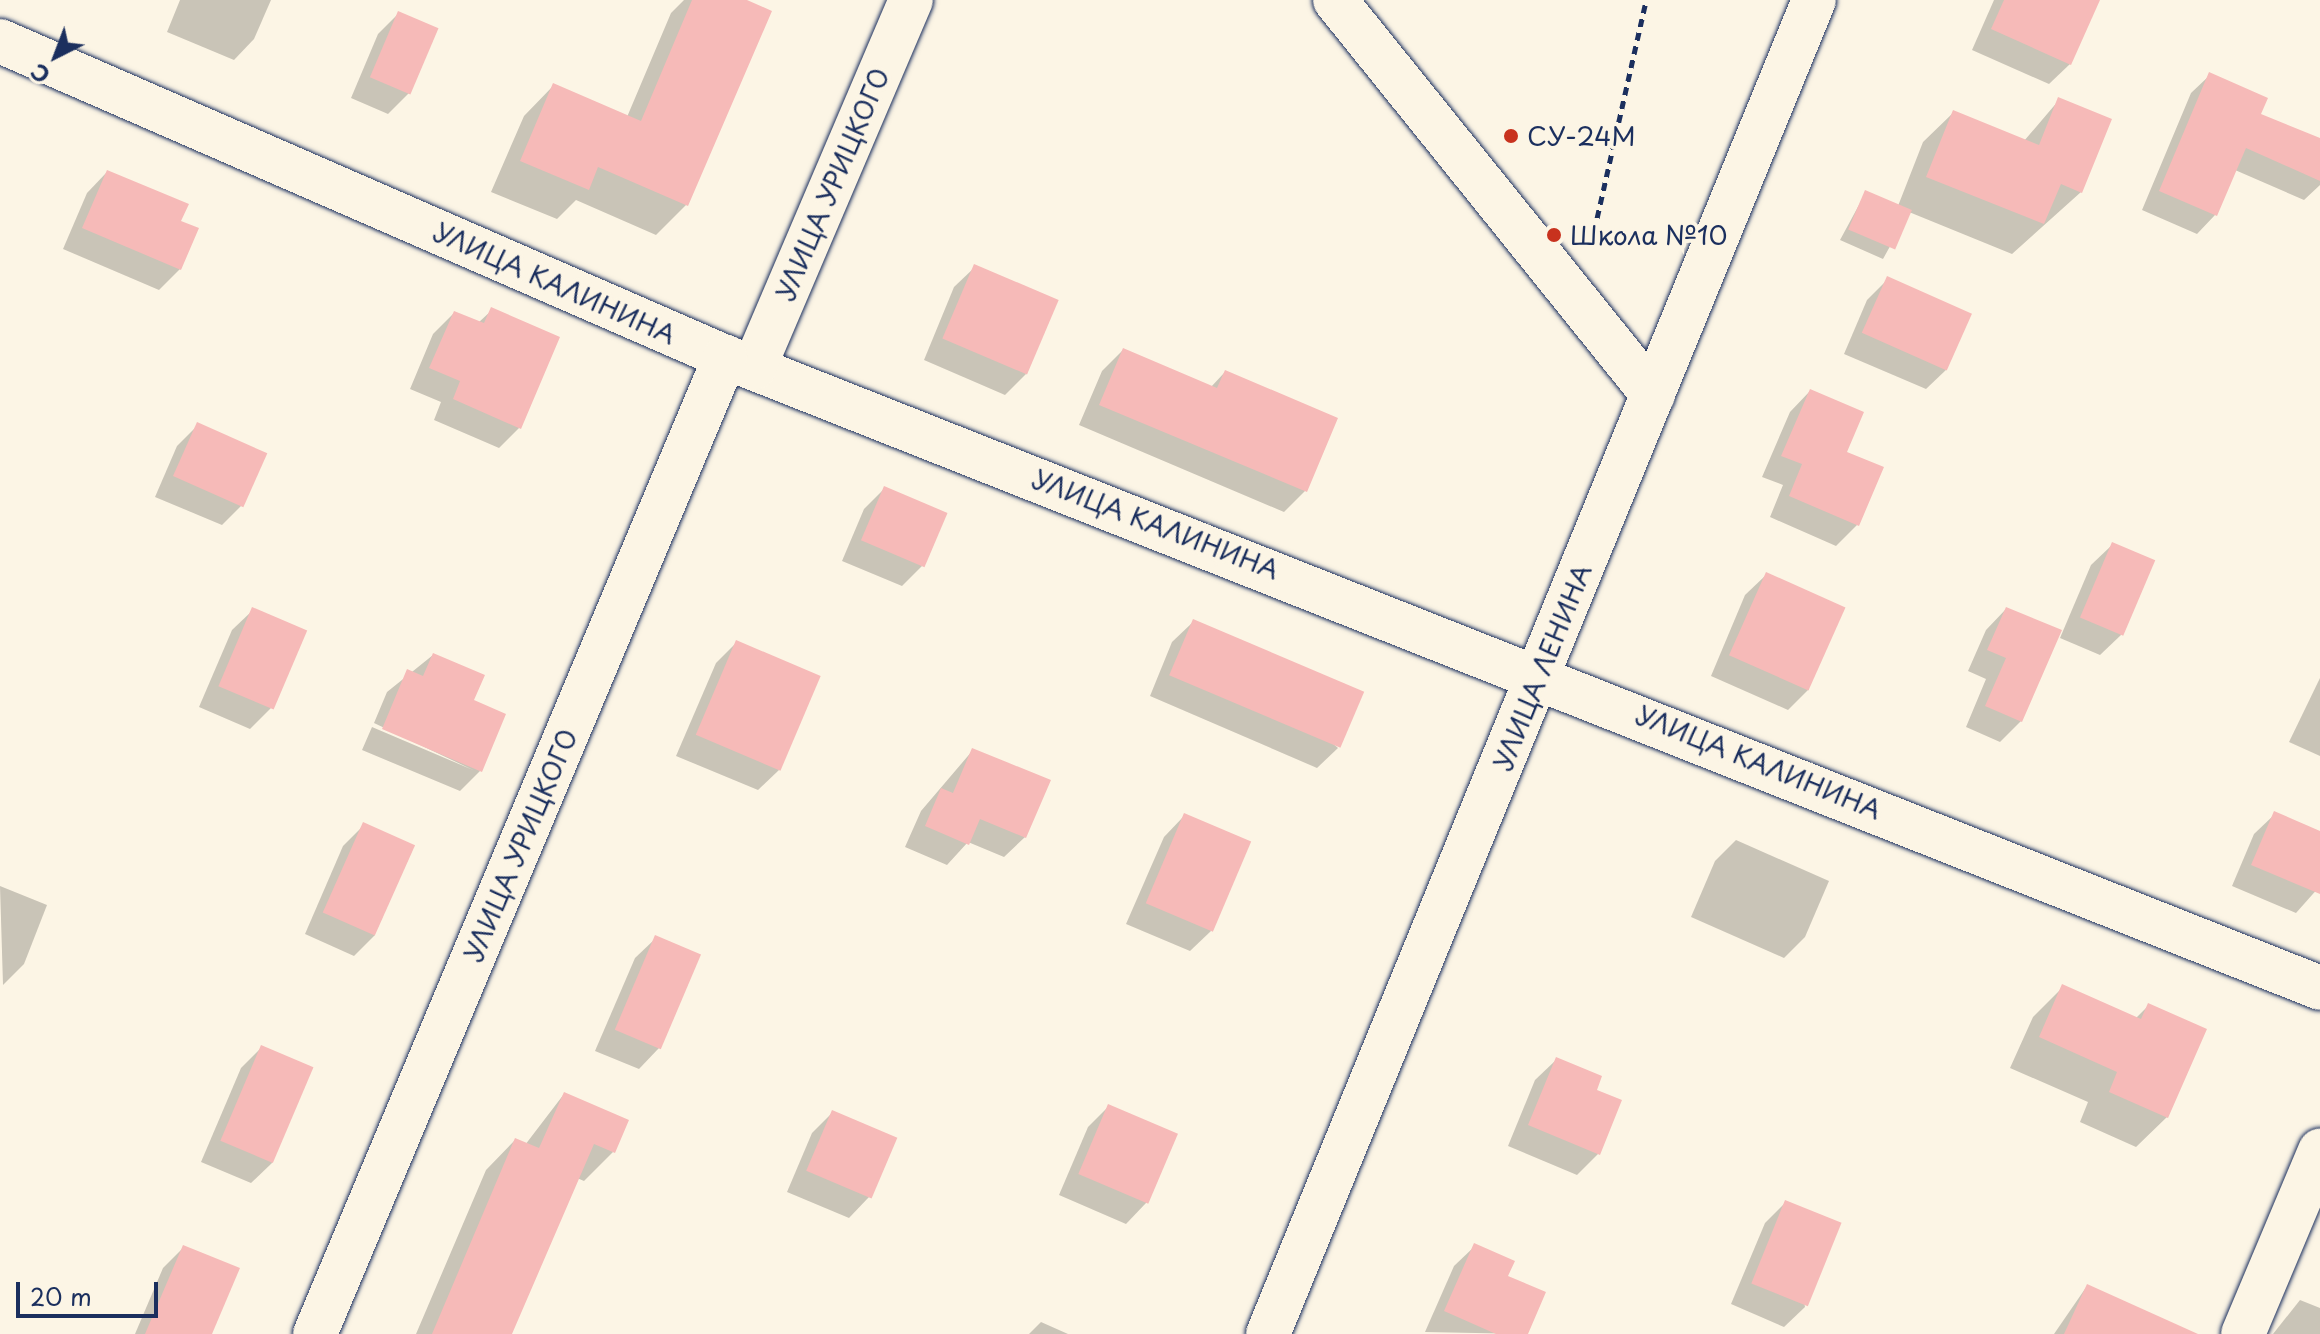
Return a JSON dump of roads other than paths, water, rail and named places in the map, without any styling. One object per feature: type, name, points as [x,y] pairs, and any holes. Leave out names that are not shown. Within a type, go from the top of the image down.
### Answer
[{"type":"street","name":"УЛИЦА УРИЦКОГО","points":[[315,1334],[739,362],[911,0]]},
{"type":"street","points":[[1335,0],[1653,395]]},
{"type":"street","name":"УЛИЦА ЛЕНИНА","points":[[1268,1334],[1814,0]]},
{"type":"street","name":"УЛИЦА КАЛИНИНА","points":[[0,41],[739,362],[1540,673],[2320,988]]},
{"type":"street","points":[[2243,1334],[2320,1151]]},
{"type":"place","name":"СУ-24М","points":[[1511,136]]},
{"type":"place","name":"Школа №10","points":[[1554,235]]}]
